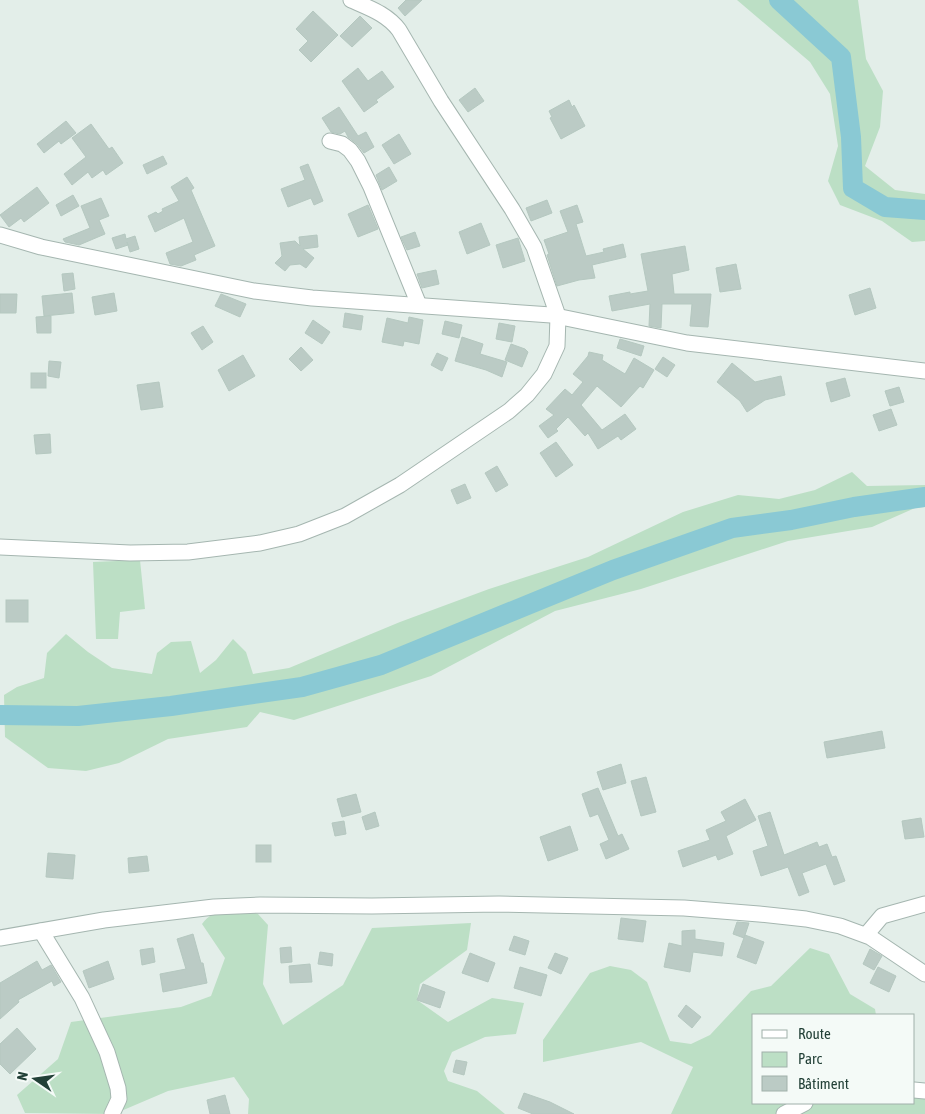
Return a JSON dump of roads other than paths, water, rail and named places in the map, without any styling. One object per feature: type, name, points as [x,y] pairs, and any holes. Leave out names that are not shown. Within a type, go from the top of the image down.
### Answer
[{"type":"street","points":[[0,547],[130,553],[188,552],[260,543],[292,536],[345,516],[400,485],[509,411],[527,395],[544,374],[557,346],[558,316],[534,247],[512,209],[441,101],[399,30],[391,20],[376,10],[351,0]]},
{"type":"street","points":[[330,141],[342,144],[350,150],[358,162],[371,187],[419,305]]},
{"type":"street","points":[[0,235],[60,251],[254,291],[312,298],[512,311],[558,316],[687,343],[925,371]]},
{"type":"street","points":[[0,938],[104,920],[214,907],[260,905],[499,904],[684,908],[806,919],[840,926],[866,935],[925,974]]},
{"type":"street","points":[[866,935],[882,916],[925,904]]},
{"type":"street","points":[[41,931],[82,998],[107,1052],[118,1088],[119,1098],[112,1114]]},
{"type":"street","points":[[784,1114],[803,1104]]},
{"type":"waterway","points":[[779,0],[841,57],[851,137],[853,188],[885,207],[925,210]]},
{"type":"waterway","points":[[0,715],[78,716],[171,706],[302,687],[381,665],[613,570],[732,528],[925,497]]}]
